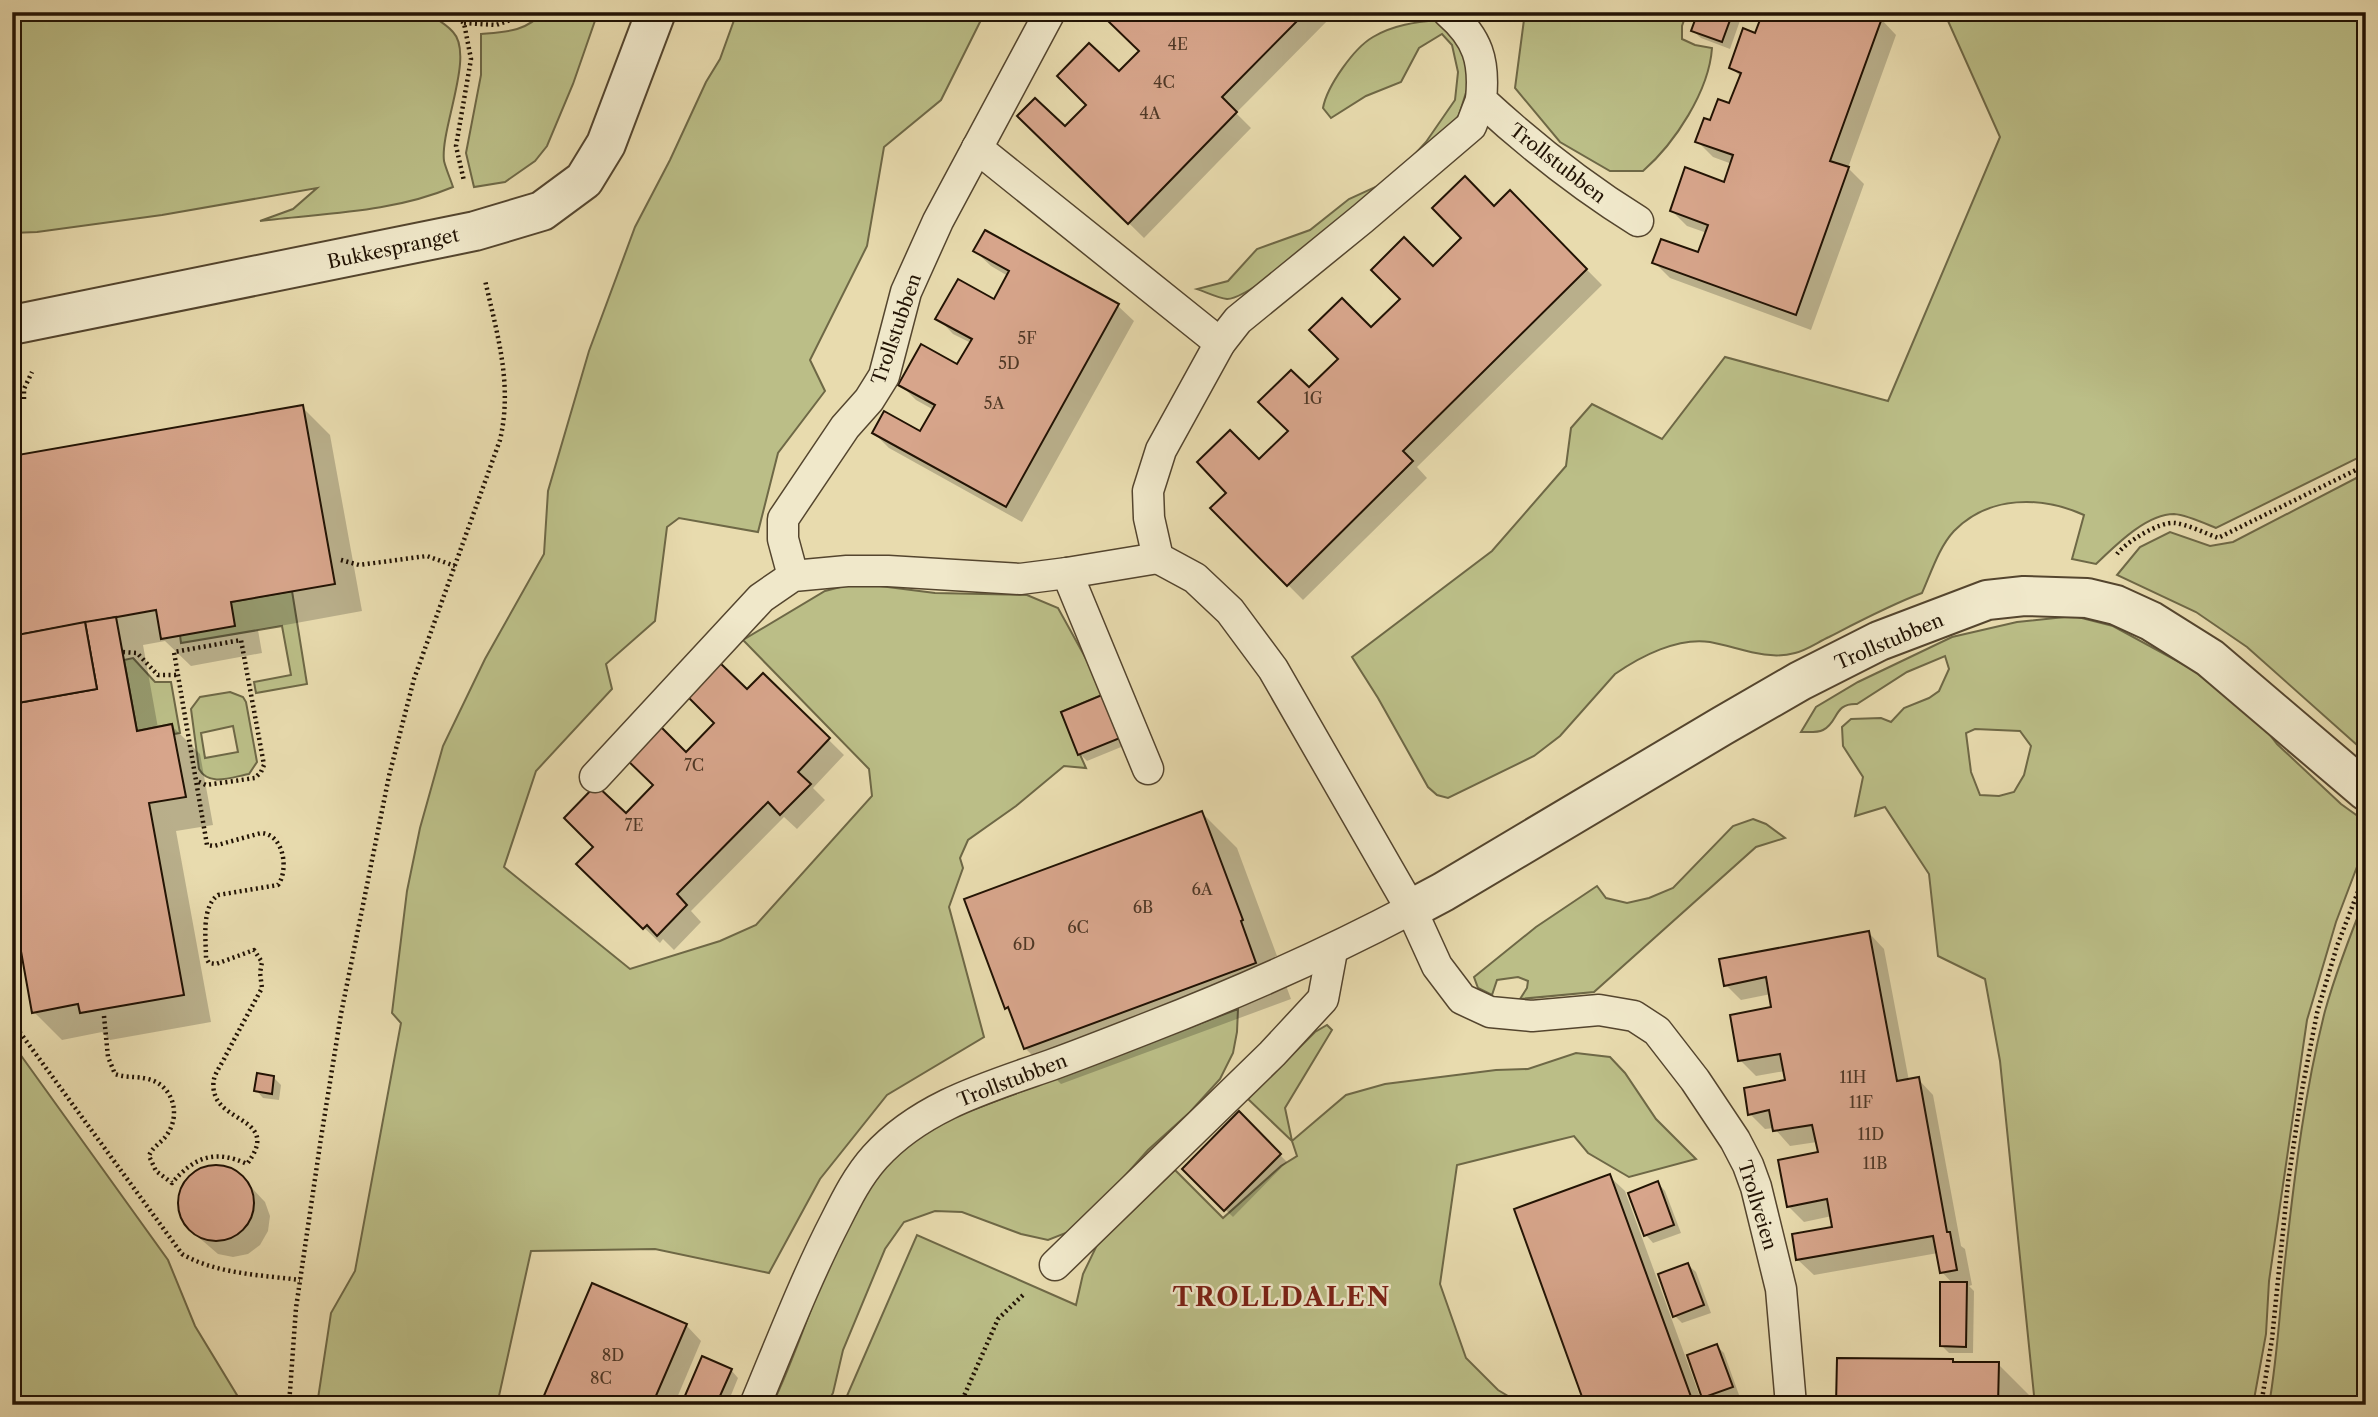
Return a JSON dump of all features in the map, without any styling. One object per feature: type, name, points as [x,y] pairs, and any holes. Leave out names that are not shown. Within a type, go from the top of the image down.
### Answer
[{"type":"street","name":"Bukkespranget","points":[[12,325],[475,232],[542,211],[584,180],[606,144],[656,12]]},
{"type":"street","name":"Trollstubben","points":[[1411,909],[1800,681],[1879,641],[1987,600],[2024,596],[2087,598],[2116,605],[2151,621],[2210,658],[2366,791]]},
{"type":"lane","name":"Trollstubben","points":[[793,576],[783,539],[783,519],[845,427],[869,400],[884,376],[906,292],[938,220],[1050,12]]},
{"type":"lane","points":[[1158,558],[1149,518],[1148,491],[1161,450],[1220,343],[1238,320],[1471,126],[1481,100],[1484,75],[1476,45],[1465,27],[1448,12]]},
{"type":"lane","name":"Trollstubben","points":[[1481,100],[1530,146],[1596,195],[1637,221]]},
{"type":"lane","points":[[977,148],[1220,343]]},
{"type":"lane","points":[[595,777],[761,598],[793,576],[847,571],[888,571],[1020,579],[1158,558],[1195,578],[1230,611],[1273,669],[1411,909]]},
{"type":"lane","points":[[1067,573],[1148,769]]},
{"type":"lane","name":"Trollstubben","points":[[755,1405],[801,1294],[846,1201],[872,1160],[894,1137],[971,1092],[1151,1027],[1332,950],[1411,909]]},
{"type":"lane","name":"Trollveien","points":[[1411,909],[1437,966],[1462,999],[1490,1012],[1521,1015],[1599,1010],[1634,1016],[1657,1031],[1717,1110],[1748,1165],[1765,1218],[1781,1289],[1791,1405]]},
{"type":"lane","points":[[1055,1265],[1272,1054],[1323,999],[1332,950]]},
{"type":"path","points":[[448,12],[464,23],[496,25],[528,12]]},
{"type":"path","points":[[464,23],[471,59],[456,146],[465,186]]},
{"type":"path","points":[[289,1405],[300,1280],[341,1014],[389,776],[414,679],[500,439],[506,414],[505,372],[484,276]]},
{"type":"path","points":[[2124,545],[2157,527],[2174,522],[2218,538],[2366,465]]},
{"type":"path","points":[[341,559],[359,565],[427,556],[455,566]]},
{"type":"path","points":[[104,1016],[108,1057],[115,1074],[158,1082],[171,1097],[174,1116],[172,1125],[149,1156],[156,1171],[172,1184],[187,1167],[207,1157],[227,1157],[247,1164],[257,1148],[255,1134],[244,1119],[226,1110],[215,1097],[214,1079],[261,988],[261,962],[254,950],[216,964],[209,963],[206,958],[207,915],[213,899],[218,895],[278,885],[283,876],[282,855],[278,842],[268,833],[214,846],[207,845],[174,652],[241,640],[264,765],[255,778],[206,785],[197,780]]},
{"type":"path","points":[[123,652],[137,653],[158,675],[178,675]]},
{"type":"path","points":[[2261,1405],[2272,1339],[2288,1182],[2317,1013],[2337,946],[2366,871]]},
{"type":"path","points":[[12,1006],[16,1027],[182,1254],[205,1265],[300,1280]]},
{"type":"path","points":[[960,1405],[998,1319],[1055,1265]]},
{"type":"green space","points":[[12,12],[426,12],[450,29],[459,43],[459,74],[444,147],[444,161],[453,187],[406,202],[333,214],[260,221],[293,209],[317,188],[162,215],[12,233]]},
{"type":"green space","points":[[543,12],[598,12],[573,84],[547,146],[535,161],[505,182],[474,187],[466,153],[481,75],[481,34],[522,27],[530,24]]},
{"type":"green space","points":[[737,12],[985,12],[941,100],[884,147],[867,246],[810,360],[825,391],[778,453],[758,532],[679,518],[667,527],[655,621],[606,664],[612,689],[536,771],[504,867],[630,969],[720,941],[756,925],[872,796],[869,769],[743,640],[825,591],[856,583],[935,593],[1027,595],[1058,608],[1095,675],[1102,695],[1061,712],[1086,768],[1064,766],[1016,806],[968,840],[960,858],[963,868],[949,907],[984,1037],[887,1095],[820,1179],[769,1273],[655,1249],[531,1251],[497,1405],[317,1405],[331,1313],[355,1271],[401,1023],[392,1013],[407,891],[420,828],[443,746],[485,659],[544,554],[548,491],[589,351],[635,227],[706,82],[720,59]]},
{"type":"green space","points":[[1525,12],[1687,12],[1682,26],[1682,39],[1712,48],[1709,64],[1688,115],[1667,146],[1643,171],[1610,171],[1560,142],[1515,88]]},
{"type":"green space","points":[[1944,12],[2366,12],[2366,454],[2216,528],[2174,514],[2153,519],[2132,532],[2096,564],[2072,559],[2084,515],[2051,504],[2034,502],[1999,505],[1968,519],[1954,531],[1936,560],[1922,593],[1795,653],[1763,654],[1698,641],[1660,649],[1615,674],[1560,736],[1534,756],[1448,798],[1437,795],[1428,787],[1352,657],[1492,551],[1566,466],[1571,428],[1592,404],[1662,439],[1725,357],[1888,401],[2000,137]]},
{"type":"green space","points":[[1438,20],[1464,48],[1469,83],[1459,115],[1443,135],[1369,199],[1269,277],[1243,293],[1227,299],[1197,289],[1228,281],[1257,249],[1310,230],[1349,199],[1380,185],[1404,166],[1426,142],[1455,100],[1458,72],[1452,45],[1442,34],[1419,48],[1401,82],[1366,96],[1331,118],[1323,108],[1336,79],[1350,58],[1366,42],[1397,27]]},
{"type":"green space","points":[[2366,473],[2366,753],[2247,647],[2196,612],[2117,575],[2140,547],[2170,532],[2210,546],[2233,542]]},
{"type":"green space","points":[[292,591],[307,684],[256,693],[254,682],[291,675],[282,626],[181,643],[180,635],[231,602]]},
{"type":"green space","points":[[2074,616],[2113,626],[2192,669],[2263,726],[2277,744],[2341,804],[2366,822],[2366,843],[2336,922],[2307,1020],[2269,1281],[2266,1334],[2253,1405],[2035,1405],[2000,1061],[1985,979],[1938,956],[1929,874],[1885,807],[1855,816],[1863,777],[1843,746],[1842,727],[1851,719],[1881,718],[1891,722],[1904,708],[1939,691],[1949,669],[1945,656],[1907,672],[1857,704],[1844,707],[1823,730],[1801,732],[1816,707],[1858,682],[1952,637],[2017,622]],"holes":[[[1975,729],[2020,731],[2031,746],[2024,775],[2014,792],[1999,796],[1980,795],[1971,772],[1966,733]]]},
{"type":"green space","points":[[133,658],[155,682],[171,682],[180,733],[174,734],[172,724],[137,731],[124,660]]},
{"type":"green space","points":[[230,692],[243,697],[257,762],[249,774],[215,779],[203,775],[199,769],[191,709],[200,697]],"holes":[[[233,726],[238,752],[205,758],[201,733]]]},
{"type":"green space","points":[[1753,819],[1766,824],[1785,838],[1756,847],[1594,992],[1520,999],[1528,981],[1518,977],[1497,980],[1492,995],[1478,988],[1474,977],[1536,927],[1597,886],[1606,898],[1627,903],[1673,888],[1733,826]]},
{"type":"green space","points":[[2366,896],[2366,1405],[2269,1405],[2293,1192],[2312,1070],[2329,996]]},
{"type":"green space","points":[[1238,1009],[1233,1053],[1220,1079],[1071,1231],[1048,1240],[1021,1234],[962,1212],[935,1211],[904,1222],[885,1249],[843,1350],[833,1393],[826,1405],[772,1405],[839,1240],[875,1179],[917,1131],[926,1125]]},
{"type":"green space","points":[[1327,1025],[1332,1030],[1285,1108],[1292,1141],[1248,1099],[1315,1032]]},
{"type":"green space","points":[[12,1043],[168,1260],[195,1326],[240,1400],[246,1405],[12,1405]]},
{"type":"green space","points":[[1576,1053],[1610,1057],[1625,1073],[1656,1119],[1696,1159],[1629,1177],[1588,1153],[1574,1136],[1457,1165],[1440,1284],[1466,1358],[1498,1390],[1523,1405],[843,1405],[917,1235],[1076,1305],[1083,1274],[1097,1245],[1175,1170],[1223,1218],[1281,1166],[1297,1156],[1292,1141],[1346,1095],[1385,1084],[1496,1070],[1528,1069]]},
{"type":"building","points":[[1118,12],[1306,12],[1222,97],[1237,112],[1128,224],[1017,116],[1035,98],[1065,126],[1086,105],[1057,76],[1089,43],[1119,71],[1139,51],[1109,22]]},
{"type":"building","points":[[1698,12],[1733,12],[1722,42],[1691,31]]},
{"type":"building","points":[[1763,12],[1866,12],[1882,18],[1830,161],[1849,167],[1796,315],[1652,263],[1661,239],[1698,252],[1708,225],[1670,211],[1685,167],[1724,182],[1733,155],[1695,142],[1704,118],[1710,120],[1718,99],[1729,103],[1741,73],[1729,68],[1743,28],[1755,33]]},
{"type":"building","points":[[1465,176],[1494,206],[1510,190],[1587,269],[1403,451],[1413,461],[1287,586],[1210,508],[1226,493],[1197,462],[1230,430],[1259,459],[1288,431],[1258,402],[1291,370],[1309,387],[1338,359],[1309,330],[1342,298],[1371,327],[1400,299],[1371,270],[1404,237],[1433,266],[1461,238],[1432,208]]},
{"type":"building","points":[[985,230],[1119,304],[1006,507],[872,433],[884,411],[920,431],[935,405],[898,385],[921,344],[957,364],[972,339],[935,319],[958,279],[994,299],[1009,271],[973,251]]},
{"type":"building","points":[[303,405],[335,584],[231,602],[235,626],[161,639],[156,610],[12,636],[12,456]]},
{"type":"building","points":[[116,617],[137,731],[172,724],[186,797],[149,803],[184,995],[80,1013],[78,1004],[32,1013],[12,901],[12,704],[97,689],[85,622]]},
{"type":"building","points":[[85,622],[97,689],[12,704],[12,636]]},
{"type":"building","points":[[718,661],[747,689],[763,673],[830,738],[798,772],[811,784],[780,815],[768,802],[677,894],[687,905],[657,936],[647,925],[643,929],[576,864],[593,847],[564,818],[596,785],[626,813],[653,785],[624,757],[657,723],[686,752],[714,723],[685,694]]},
{"type":"building","points":[[1102,695],[1120,738],[1078,755],[1061,712]]},
{"type":"building","points":[[1202,811],[1243,920],[1241,921],[1256,963],[1024,1049],[1008,1007],[1005,1009],[964,899]]},
{"type":"building","points":[[1869,931],[1897,1081],[1919,1077],[1947,1232],[1950,1232],[1957,1270],[1940,1273],[1933,1236],[1796,1260],[1792,1234],[1832,1227],[1827,1199],[1787,1207],[1778,1160],[1818,1152],[1812,1125],[1773,1131],[1769,1110],[1748,1115],[1744,1088],[1785,1080],[1780,1054],[1738,1061],[1730,1015],[1771,1007],[1766,977],[1724,986],[1719,959]]},
{"type":"building","points":[[257,1073],[274,1076],[272,1094],[254,1091]]},
{"type":"building","points":[[1239,1111],[1281,1154],[1224,1211],[1182,1169]]},
{"type":"building","points":[[216,1165],[231,1168],[243,1176],[251,1188],[254,1203],[251,1218],[243,1230],[231,1238],[216,1241],[201,1238],[189,1230],[181,1218],[178,1203],[181,1188],[189,1176],[201,1168]]},
{"type":"building","points":[[1610,1174],[1694,1405],[1585,1405],[1514,1209]]},
{"type":"building","points":[[1658,1181],[1674,1225],[1644,1236],[1628,1193]]},
{"type":"building","points":[[1688,1263],[1704,1305],[1673,1317],[1658,1274]]},
{"type":"building","points":[[1940,1282],[1967,1282],[1966,1347],[1940,1346]]},
{"type":"building","points":[[592,1283],[687,1324],[652,1405],[540,1405]]},
{"type":"building","points":[[1717,1344],[1733,1387],[1702,1398],[1687,1355]]},
{"type":"building","points":[[702,1356],[732,1369],[716,1405],[699,1405],[684,1398]]},
{"type":"building","points":[[1837,1358],[1999,1362],[1998,1405],[1836,1405]]},
{"type":"district","name":"TROLLDALEN","points":[[1282,1297]]}]
